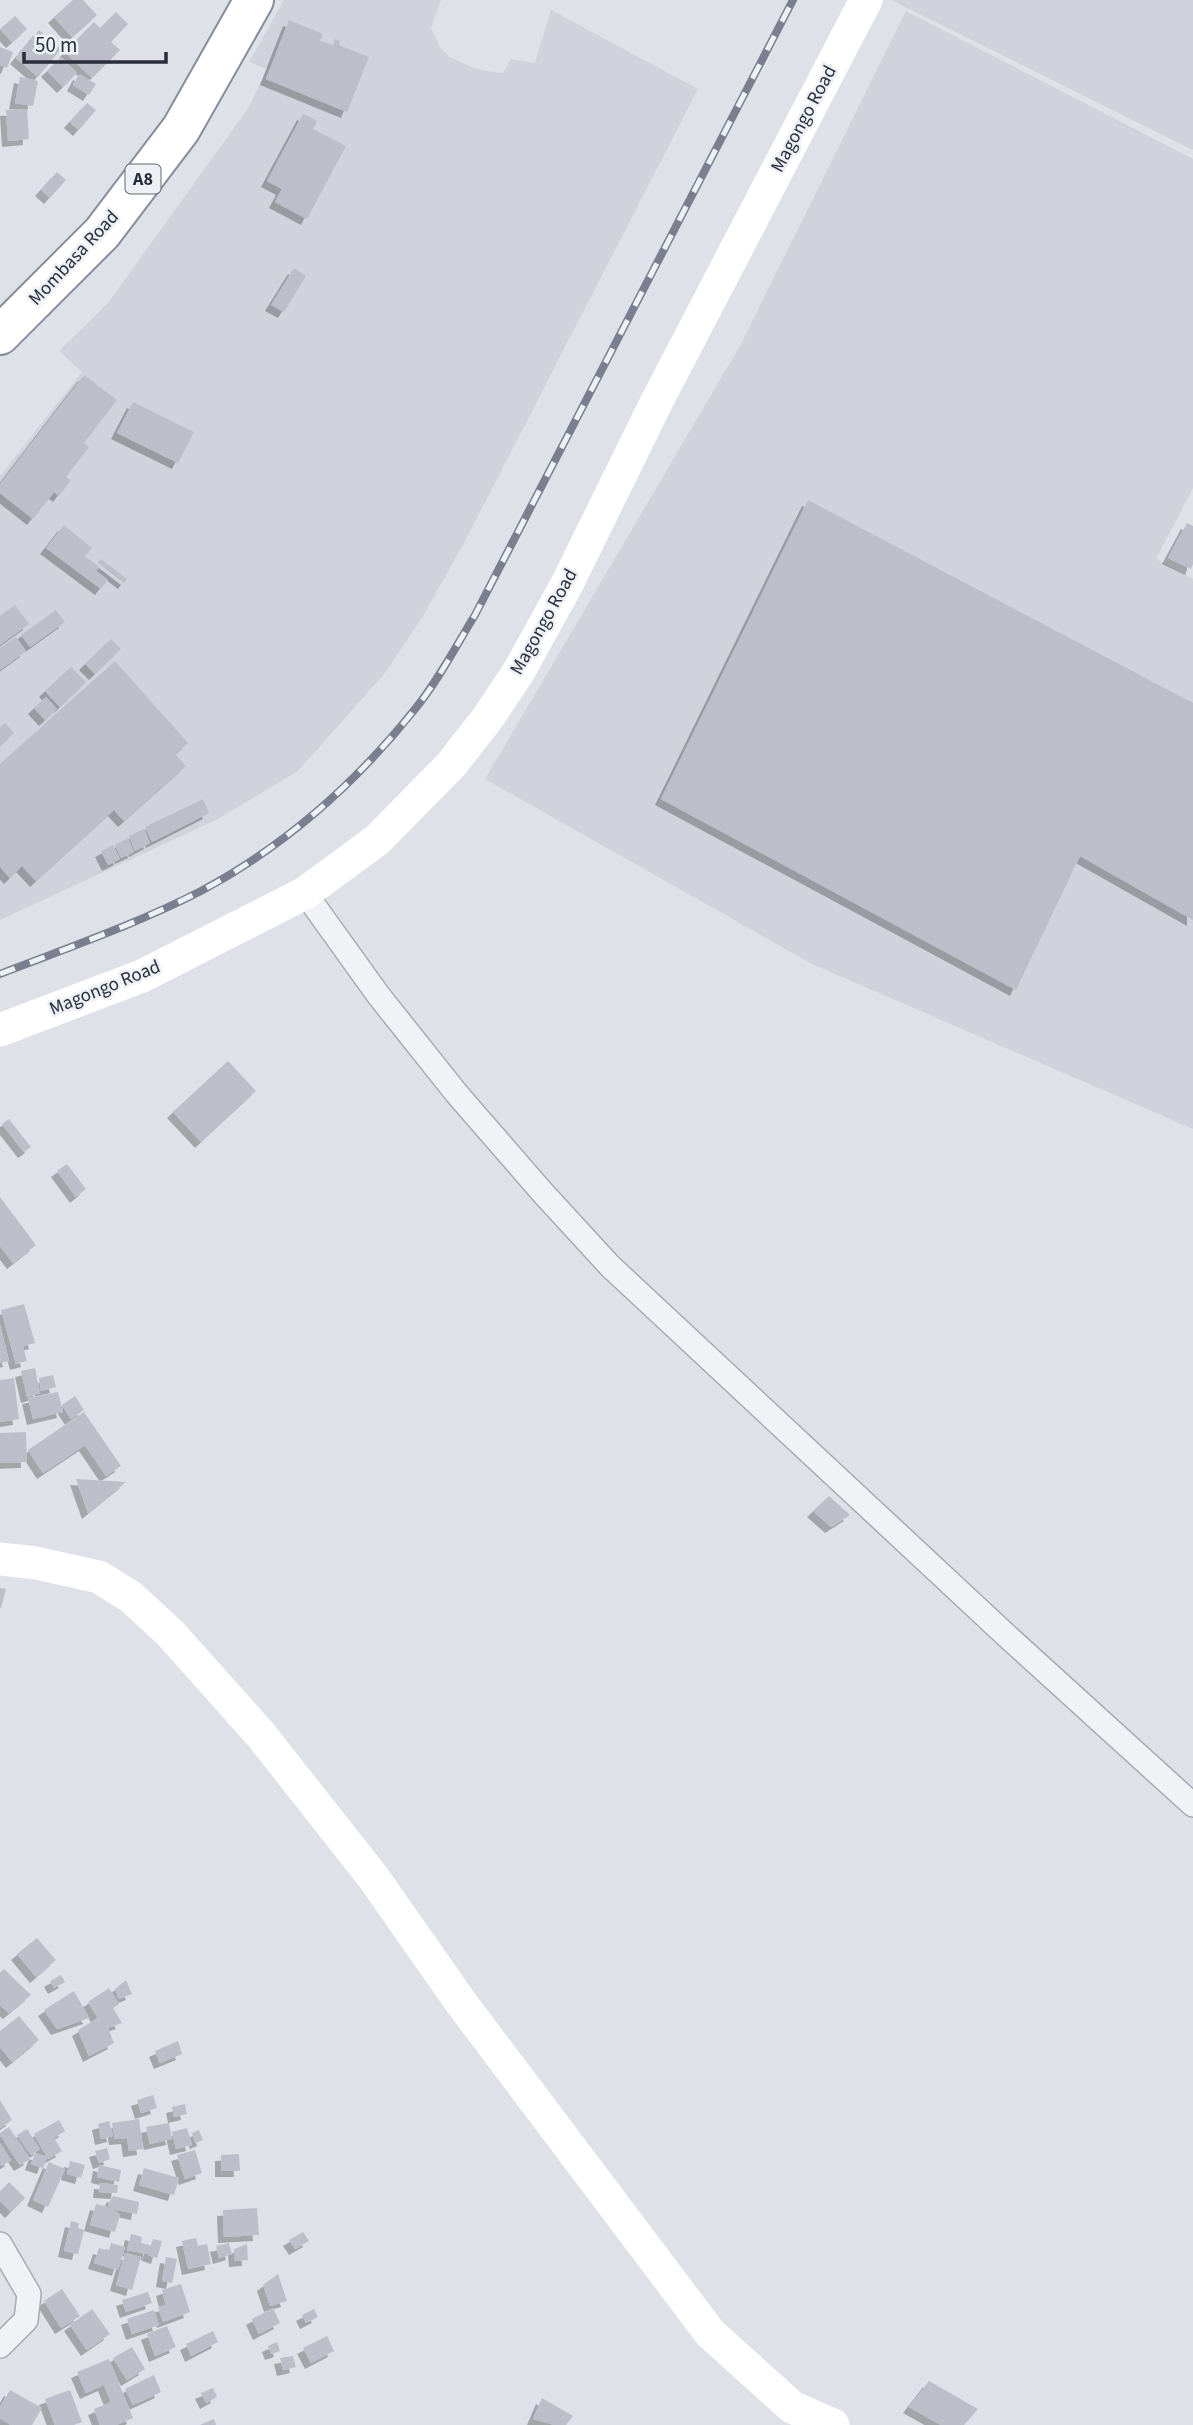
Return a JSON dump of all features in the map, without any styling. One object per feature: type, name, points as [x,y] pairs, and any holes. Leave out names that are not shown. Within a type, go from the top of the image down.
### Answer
[{"type":"highway","name":"Mombasa Road","points":[[0,335],[102,233],[181,129],[254,0]]},
{"type":"street","name":"Magongo Road","points":[[0,1030],[142,976],[305,893],[377,840],[451,765],[487,719],[519,671],[866,0]]},
{"type":"street","points":[[305,893],[379,996],[457,1094],[610,1266],[1007,1636],[1193,1805]]},
{"type":"street","points":[[0,1559],[36,1563],[99,1577],[131,1597],[170,1633],[261,1735],[373,1877],[463,2004],[710,2333],[792,2407],[833,2425]]},
{"type":"street","points":[[0,2244],[29,2294],[26,2320],[0,2346]]},
{"type":"shaded area","points":[[284,0],[441,0],[431,28],[440,47],[450,57],[473,68],[503,73],[511,59],[535,63],[551,10],[698,89],[464,543],[423,616],[385,673],[298,771],[218,819],[0,920],[0,476],[82,372],[59,351],[108,303],[249,107],[267,69],[249,62]]},
{"type":"shaded area","points":[[891,0],[1193,0],[1193,150]]},
{"type":"shaded area","points":[[906,11],[1193,159],[1193,488],[1156,559],[1193,579],[1193,1129],[812,964],[485,779],[741,344]]},
{"type":"building","points":[[73,0],[83,0],[97,15],[72,37],[54,17]]},
{"type":"building","points":[[116,12],[128,24],[111,42],[120,50],[92,78],[65,52],[94,22],[100,28]]},
{"type":"building","points":[[15,16],[27,29],[12,42],[0,29]]},
{"type":"building","points":[[289,20],[323,34],[320,41],[333,45],[335,39],[340,41],[339,45],[369,57],[347,112],[266,79]]},
{"type":"building","points":[[39,30],[61,49],[38,77],[16,58]]},
{"type":"building","points":[[0,47],[13,52],[7,68],[0,65]]},
{"type":"building","points":[[61,57],[77,73],[63,87],[47,71]]},
{"type":"building","points":[[79,74],[96,84],[89,95],[73,85]]},
{"type":"building","points":[[20,77],[38,81],[33,106],[15,103]]},
{"type":"building","points":[[87,103],[96,110],[79,130],[70,122]]},
{"type":"building","points":[[27,109],[29,139],[8,141],[6,110]]},
{"type":"building","points":[[303,114],[317,121],[313,129],[346,146],[307,219],[275,202],[282,189],[267,181]]},
{"type":"building","points":[[57,172],[66,180],[50,198],[41,190]]},
{"type":"building","points":[[294,268],[306,276],[284,312],[271,305]]},
{"type":"building","points":[[84,375],[117,400],[84,443],[89,447],[66,477],[71,480],[59,496],[54,492],[33,519],[0,493],[0,484]]},
{"type":"building","points":[[133,402],[194,432],[178,463],[117,433]]},
{"type":"building","points":[[808,500],[1193,703],[1193,920],[1080,856],[1016,990],[661,799]]},
{"type":"building","points":[[1187,523],[1193,526],[1191,569],[1168,558]]},
{"type":"building","points":[[64,525],[92,548],[85,556],[99,567],[96,571],[108,580],[101,589],[46,548]]},
{"type":"building","points":[[101,559],[127,579],[124,583],[98,563]]},
{"type":"building","points":[[15,605],[29,624],[0,645],[0,616]]},
{"type":"building","points":[[56,610],[65,622],[30,647],[21,635]]},
{"type":"building","points":[[16,637],[26,651],[0,670],[0,648]]},
{"type":"building","points":[[111,639],[121,649],[95,674],[85,664]]},
{"type":"building","points":[[115,661],[188,743],[175,754],[186,766],[124,821],[114,810],[36,881],[22,866],[10,878],[0,867],[0,764]]},
{"type":"building","points":[[71,667],[86,682],[60,707],[45,691]]},
{"type":"building","points":[[46,697],[57,709],[45,720],[34,708]]},
{"type":"building","points":[[5,723],[14,733],[0,746],[0,727]]},
{"type":"building","points":[[203,799],[209,813],[152,842],[145,827]]},
{"type":"building","points":[[144,829],[150,843],[135,851],[129,836]]},
{"type":"building","points":[[128,838],[134,852],[121,858],[115,845]]},
{"type":"building","points":[[113,845],[120,859],[108,865],[101,851]]},
{"type":"building","points":[[228,1061],[256,1091],[201,1142],[173,1112]]},
{"type":"building","points":[[9,1119],[31,1147],[24,1152],[2,1124]]},
{"type":"building","points":[[67,1164],[86,1189],[76,1197],[57,1171]]},
{"type":"building","points":[[0,1197],[36,1245],[13,1263],[0,1246]]},
{"type":"building","points":[[24,1304],[35,1343],[23,1346],[27,1361],[16,1364],[1,1310]]},
{"type":"building","points":[[0,1325],[9,1361],[0,1363]]},
{"type":"building","points":[[35,1368],[40,1393],[27,1397],[21,1371]]},
{"type":"building","points":[[53,1375],[56,1387],[41,1391],[39,1378]]},
{"type":"building","points":[[14,1378],[19,1419],[0,1422],[0,1380]]},
{"type":"building","points":[[58,1392],[63,1412],[33,1419],[28,1398]]},
{"type":"building","points":[[75,1396],[84,1410],[71,1419],[62,1405]]},
{"type":"building","points":[[84,1412],[121,1466],[106,1476],[85,1445],[43,1473],[28,1450]]},
{"type":"building","points":[[26,1432],[27,1462],[0,1463],[0,1433]]},
{"type":"building","points":[[76,1479],[126,1482],[88,1513]]},
{"type":"building","points":[[829,1496],[850,1515],[831,1527],[813,1511]]},
{"type":"building","points":[[0,1588],[6,1589],[1,1608],[0,1608]]},
{"type":"building","points":[[37,1938],[56,1960],[36,1977],[17,1954]]},
{"type":"building","points":[[4,1969],[31,1995],[9,2013],[0,2005],[0,1973]]},
{"type":"building","points":[[61,1975],[65,1982],[54,1988],[50,1981]]},
{"type":"building","points":[[126,1980],[132,1994],[119,1999],[115,1989]]},
{"type":"building","points":[[109,1988],[119,2004],[113,2008],[122,2023],[108,2028],[114,2043],[89,2056],[78,2030],[98,2018],[88,2002]]},
{"type":"building","points":[[74,1991],[89,2018],[57,2029],[44,2010]]},
{"type":"building","points":[[19,2016],[39,2040],[12,2062],[0,2047],[0,2031]]},
{"type":"building","points":[[178,2041],[182,2054],[160,2063],[155,2051]]},
{"type":"building","points":[[153,2095],[157,2108],[141,2113],[137,2100]]},
{"type":"building","points":[[0,2100],[12,2120],[0,2128]]},
{"type":"building","points":[[185,2104],[187,2114],[174,2117],[172,2107]]},
{"type":"building","points":[[139,2119],[143,2149],[129,2151],[127,2138],[115,2139],[112,2123]]},
{"type":"building","points":[[59,2120],[65,2131],[54,2138],[62,2151],[48,2159],[34,2134]]},
{"type":"building","points":[[109,2121],[113,2136],[101,2139],[98,2124]]},
{"type":"building","points":[[169,2123],[172,2139],[150,2144],[146,2127]]},
{"type":"building","points":[[9,2127],[30,2159],[20,2165],[0,2135]]},
{"type":"building","points":[[187,2128],[192,2145],[176,2149],[172,2132]]},
{"type":"building","points":[[27,2129],[40,2149],[31,2155],[17,2135]]},
{"type":"building","points":[[199,2130],[203,2140],[196,2143],[192,2133]]},
{"type":"building","points":[[0,2143],[11,2160],[2,2166],[0,2164]]},
{"type":"building","points":[[107,2148],[110,2159],[99,2163],[95,2151]]},
{"type":"building","points":[[195,2150],[202,2173],[185,2179],[177,2155]]},
{"type":"building","points":[[35,2153],[47,2157],[43,2168],[31,2164]]},
{"type":"building","points":[[239,2154],[240,2171],[221,2171],[221,2155]]},
{"type":"building","points":[[70,2161],[85,2165],[81,2178],[67,2174]]},
{"type":"building","points":[[49,2162],[65,2169],[48,2207],[33,2200]]},
{"type":"building","points":[[99,2165],[121,2170],[119,2182],[97,2177]]},
{"type":"building","points":[[144,2168],[179,2178],[174,2195],[139,2185]]},
{"type":"building","points":[[9,2182],[25,2198],[11,2212],[0,2201],[0,2192]]},
{"type":"building","points":[[100,2183],[118,2185],[117,2193],[99,2192]]},
{"type":"building","points":[[113,2196],[139,2202],[137,2214],[117,2210],[108,2205]]},
{"type":"building","points":[[96,2204],[112,2208],[120,2215],[115,2232],[90,2225]]},
{"type":"building","points":[[257,2208],[259,2235],[224,2237],[223,2210]]},
{"type":"building","points":[[71,2221],[79,2223],[78,2228],[84,2230],[78,2254],[64,2251]]},
{"type":"building","points":[[303,2232],[309,2241],[295,2249],[289,2240]]},
{"type":"building","points":[[131,2234],[142,2237],[141,2243],[150,2245],[148,2254],[127,2250]]},
{"type":"building","points":[[196,2238],[198,2246],[207,2244],[211,2264],[188,2269],[182,2241]]},
{"type":"building","points":[[153,2239],[162,2241],[157,2258],[148,2255]]},
{"type":"building","points":[[111,2243],[125,2247],[118,2270],[94,2263],[99,2248],[109,2251]]},
{"type":"building","points":[[229,2243],[232,2254],[219,2258],[216,2246]]},
{"type":"building","points":[[247,2244],[248,2260],[235,2261],[234,2249]]},
{"type":"building","points":[[125,2253],[141,2257],[132,2290],[116,2285]]},
{"type":"building","points":[[166,2257],[177,2259],[172,2283],[162,2281]]},
{"type":"building","points":[[278,2274],[287,2301],[270,2306],[263,2285]]},
{"type":"building","points":[[181,2284],[190,2312],[163,2322],[158,2307],[166,2305],[162,2290]]},
{"type":"building","points":[[62,2289],[80,2316],[61,2328],[44,2301]]},
{"type":"building","points":[[148,2292],[152,2303],[126,2312],[122,2300]]},
{"type":"building","points":[[273,2308],[280,2323],[259,2334],[252,2319]]},
{"type":"building","points":[[92,2309],[110,2334],[87,2350],[70,2325]]},
{"type":"building","points":[[314,2309],[318,2317],[306,2323],[302,2315]]},
{"type":"building","points":[[154,2310],[159,2325],[132,2334],[127,2319]]},
{"type":"building","points":[[167,2326],[176,2347],[155,2356],[147,2334]]},
{"type":"building","points":[[213,2331],[218,2342],[191,2356],[186,2344]]},
{"type":"building","points":[[327,2336],[334,2351],[311,2363],[303,2348]]},
{"type":"building","points":[[277,2342],[280,2351],[271,2354],[268,2346]]},
{"type":"building","points":[[132,2347],[145,2369],[127,2380],[113,2358]]},
{"type":"building","points":[[293,2356],[296,2367],[283,2370],[280,2358]]},
{"type":"building","points":[[109,2359],[133,2418],[116,2425],[100,2425],[94,2409],[111,2402],[104,2385],[86,2393],[77,2372]]},
{"type":"building","points":[[154,2375],[161,2392],[133,2405],[125,2389]]},
{"type":"building","points":[[929,2381],[978,2409],[964,2425],[941,2425],[909,2407]]},
{"type":"building","points":[[213,2388],[217,2397],[206,2403],[201,2393]]},
{"type":"building","points":[[10,2390],[42,2408],[32,2425],[11,2425],[0,2418],[0,2407]]},
{"type":"building","points":[[70,2390],[82,2422],[55,2425],[45,2399]]},
{"type":"building","points":[[542,2398],[573,2416],[566,2425],[533,2419]]},
{"type":"building","points":[[214,2419],[216,2425],[200,2425]]},
{"type":"railway","points":[[0,974],[152,914],[201,891],[262,854],[344,787],[415,709],[475,615],[793,0]]}]
